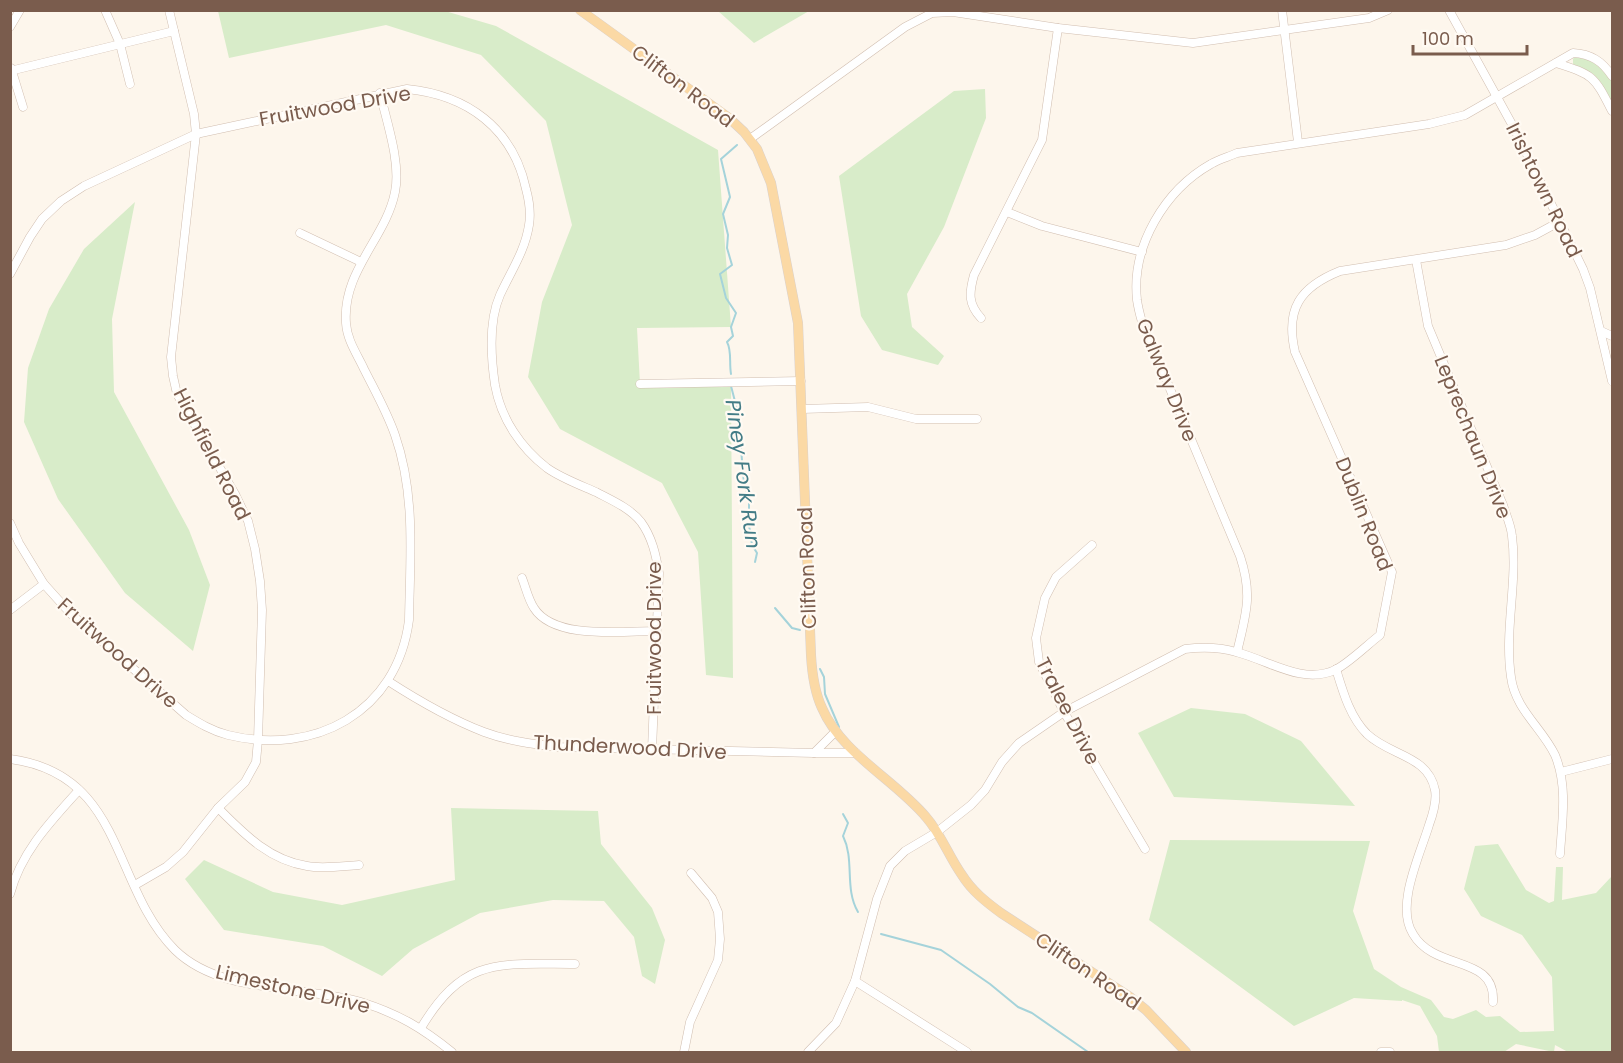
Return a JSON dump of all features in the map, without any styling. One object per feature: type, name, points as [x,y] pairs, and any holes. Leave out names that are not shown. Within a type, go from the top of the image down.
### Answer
[{"type":"main road","name":"Clifton Road","points":[[580,10],[729,118],[750,139],[764,162],[771,183],[797,315],[813,680],[822,708],[836,731],[856,753],[910,800],[937,832],[962,876],[982,898],[1130,997],[1146,1010],[1186,1053]]},
{"type":"street","points":[[10,27],[20,10]]},
{"type":"street","points":[[105,10],[120,44],[130,84]]},
{"type":"street","name":"Highfield Road","points":[[135,885],[166,867],[183,852],[218,808],[245,782],[256,762],[258,740],[262,610],[255,549],[248,521],[235,494],[177,394],[172,376],[171,357],[196,134],[194,114],[169,10]]},
{"type":"street","points":[[1282,10],[1298,142]]},
{"type":"street","points":[[750,139],[905,27],[932,12],[953,12],[1058,28],[1193,43],[1369,18],[1388,10]]},
{"type":"street","name":"Irishtown Road","points":[[1449,10],[1514,128],[1586,278],[1612,381]]},
{"type":"street","points":[[981,318],[972,309],[969,293],[974,275],[1042,140],[1058,28]]},
{"type":"street","points":[[23,107],[11,70],[174,31]]},
{"type":"street","name":"Galway Drive","points":[[1236,652],[1249,596],[1247,578],[1240,556],[1142,322],[1137,298],[1142,252],[1149,231],[1160,211],[1190,178],[1212,163],[1237,153],[1429,124],[1465,115],[1573,53],[1586,54],[1603,63],[1612,76]]},
{"type":"street","points":[[1556,63],[1591,76],[1612,111]]},
{"type":"street","name":"Fruitwood Drive","points":[[11,270],[42,219],[62,201],[84,186],[196,134],[407,89],[428,91],[450,97],[470,107],[502,136],[514,154],[523,174],[528,199],[530,221],[526,241],[518,262],[498,297],[494,317],[492,337],[495,385],[500,405],[518,439],[549,469],[611,500],[640,522],[650,539],[656,556],[658,573],[652,750]]},
{"type":"street","name":"Fruitwood Drive","points":[[10,523],[19,543],[44,584],[71,614],[186,715],[207,728],[227,735],[258,740],[298,738],[327,731],[372,702],[388,681],[407,638],[409,620],[410,515],[404,462],[394,433],[350,341],[346,324],[346,305],[361,262],[390,210],[396,191],[396,169],[380,93]]},
{"type":"street","points":[[1006,212],[1042,226],[1142,252]]},
{"type":"street","name":"Dublin Road","points":[[808,1053],[836,1023],[855,981],[877,899],[890,866],[905,851],[937,832],[971,805],[985,790],[1002,762],[1019,742],[1064,712],[1185,649],[1205,646],[1236,652],[1294,673],[1318,674],[1336,669],[1380,635],[1392,572],[1295,352],[1292,319],[1296,304],[1306,290],[1321,278],[1340,271],[1506,245],[1535,235],[1559,222]]},
{"type":"street","points":[[300,232],[361,262]]},
{"type":"street","name":"Leprechaun Drive","points":[[1416,260],[1428,326],[1503,505],[1512,534],[1509,649],[1511,679],[1519,701],[1549,745],[1561,772],[1563,800],[1560,854]]},
{"type":"street","points":[[1601,331],[1612,336]]},
{"type":"street","points":[[640,384],[801,381]]},
{"type":"street","points":[[802,409],[868,407],[916,419],[977,419]]},
{"type":"street","name":"Tralee Drive","points":[[1092,545],[1056,577],[1045,598],[1036,638],[1039,663],[1064,712],[1144,849]]},
{"type":"street","points":[[522,578],[535,609],[543,619],[558,627],[573,631],[656,631]]},
{"type":"street","points":[[10,610],[44,584]]},
{"type":"street","points":[[1336,669],[1346,701],[1357,723],[1381,745],[1419,764],[1431,778],[1434,787],[1435,799],[1432,815],[1407,896],[1407,917],[1410,930],[1418,942],[1431,953],[1486,976],[1493,989],[1493,1002]]},
{"type":"street","name":"Thunderwood Drive","points":[[388,681],[449,717],[485,732],[518,741],[558,747],[856,753]]},
{"type":"street","points":[[814,753],[836,731]]},
{"type":"street","name":"Limestone Drive","points":[[10,759],[26,761],[53,772],[79,789],[106,823],[158,929],[176,950],[195,965],[219,976],[359,1002],[392,1013],[421,1028],[452,1053]]},
{"type":"street","points":[[1561,772],[1612,759]]},
{"type":"street","points":[[10,894],[25,857],[43,831],[79,789]]},
{"type":"street","points":[[218,808],[240,831],[263,849],[285,861],[309,867],[359,865]]},
{"type":"street","points":[[684,1053],[690,1022],[718,960],[720,939],[718,912],[712,898],[691,873]]},
{"type":"street","points":[[421,1028],[435,1006],[451,988],[470,975],[495,965],[575,964]]},
{"type":"street","points":[[855,981],[966,1053]]},
{"type":"street","points":[[1381,1053],[1390,1052]]},
{"type":"green space","points":[[218,11],[445,11],[496,26],[718,150],[731,327],[637,328],[640,384],[731,386],[733,678],[706,675],[698,552],[662,483],[560,429],[528,377],[542,302],[572,225],[546,121],[481,55],[386,25],[229,58]]},
{"type":"green space","points":[[718,11],[809,11],[754,43]]},
{"type":"green space","points":[[1575,56],[1596,63],[1610,74],[1613,85],[1612,104],[1598,79],[1573,64]]},
{"type":"green space","points":[[985,89],[986,118],[944,227],[907,294],[912,327],[944,356],[938,365],[882,350],[861,316],[839,176],[954,91]]},
{"type":"green space","points":[[135,202],[112,319],[114,392],[189,530],[210,585],[193,651],[125,593],[58,499],[24,422],[28,368],[49,309],[84,249]]},
{"type":"green space","points":[[1191,708],[1245,714],[1301,741],[1355,806],[1174,797],[1138,733]]},
{"type":"green space","points":[[451,808],[598,811],[601,844],[652,908],[665,940],[655,984],[642,976],[634,937],[604,901],[553,900],[480,913],[413,949],[382,976],[323,946],[224,930],[185,879],[204,860],[273,892],[342,905],[455,880]]},
{"type":"green space","points":[[1170,840],[1370,841],[1353,911],[1374,969],[1401,987],[1431,1000],[1444,1017],[1453,1019],[1476,1010],[1486,1017],[1500,1016],[1520,1032],[1554,1031],[1552,977],[1522,935],[1481,916],[1464,889],[1475,846],[1498,844],[1526,890],[1549,903],[1554,901],[1556,867],[1563,867],[1562,900],[1596,893],[1612,876],[1612,1052],[1568,1052],[1555,1045],[1554,1052],[1516,1044],[1504,1052],[1439,1052],[1437,1036],[1420,1006],[1402,1000],[1354,998],[1294,1026],[1149,920]]},
{"type":"waterway","points":[[731,374],[727,342],[733,336],[731,327],[736,313],[726,298],[720,274],[732,265],[727,248],[728,235],[723,214],[730,197],[721,159],[737,145]]},
{"type":"waterway","name":"Piney Fork Run","points":[[731,386],[738,413],[744,484],[749,498],[749,525],[752,545],[757,553],[755,562]]},
{"type":"waterway","name":"Piney Fork Run","points":[[775,608],[792,628],[800,630]]},
{"type":"waterway","name":"Piney Fork Run","points":[[820,669],[824,677],[825,694],[839,727]]},
{"type":"waterway","name":"Piney Fork Run","points":[[843,814],[848,823],[843,836],[847,845],[851,893],[858,912]]},
{"type":"waterway","name":"Piney Fork Run","points":[[881,934],[941,950],[990,984],[1018,1007],[1032,1013],[1088,1052]]}]
